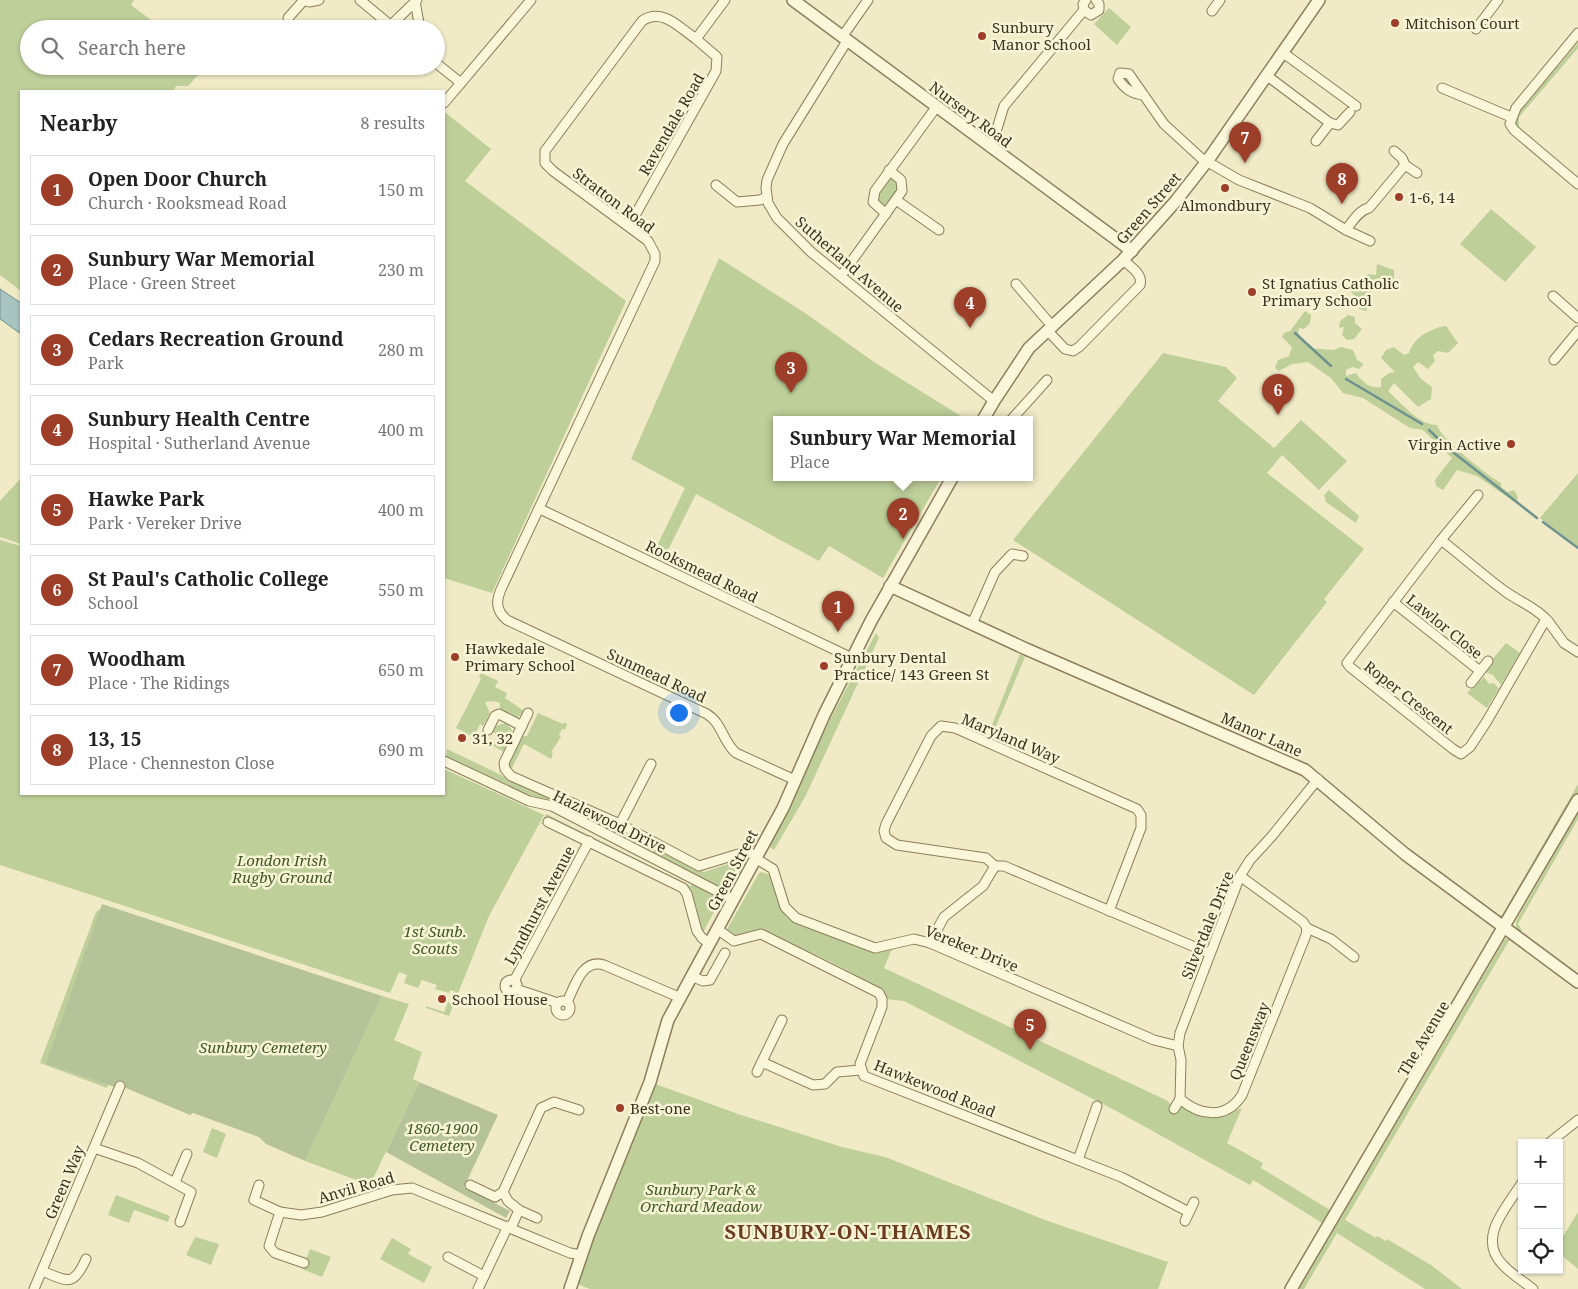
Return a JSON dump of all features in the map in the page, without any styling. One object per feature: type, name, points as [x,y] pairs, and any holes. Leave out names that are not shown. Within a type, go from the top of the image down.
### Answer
[{"type":"street","points":[[288,18],[304,0],[314,2],[319,0]]},
{"type":"street","points":[[360,0],[384,20]]},
{"type":"street","points":[[445,102],[531,0]]},
{"type":"street","points":[[696,39],[725,0]]},
{"type":"street","name":"Nursery Road","points":[[793,0],[1132,251]]},
{"type":"street","points":[[716,184],[737,202],[760,200],[766,197],[767,180],[783,144],[868,0]]},
{"type":"street","points":[[1086,0],[1083,4],[1084,10],[1091,15],[1097,13],[1099,7],[1096,0]]},
{"type":"street","points":[[1212,11],[1220,0]]},
{"type":"street","name":"Green Street","points":[[986,416],[1021,358],[1132,251],[1170,208],[1208,160],[1319,0]]},
{"type":"street","points":[[1476,28],[1498,0]]},
{"type":"street","points":[[399,20],[416,1]]},
{"type":"street","points":[[416,1],[419,20]]},
{"type":"street","points":[[991,148],[1004,106],[1084,10]]},
{"type":"street","name":"Stratton Road","points":[[497,606],[500,592],[655,261],[652,247],[648,240],[553,171],[545,163],[545,151],[636,29],[648,17],[662,16],[696,39]]},
{"type":"street","points":[[1578,33],[1516,108],[1511,117],[1510,124],[1514,130],[1578,184]]},
{"type":"street","name":"Ravendale Road","points":[[629,226],[716,71],[717,57],[696,39]]},
{"type":"street","points":[[1266,75],[1330,123],[1338,125],[1353,109],[1282,52]]},
{"type":"street","points":[[445,70],[461,83]]},
{"type":"street","points":[[1442,88],[1511,117]]},
{"type":"street","points":[[1144,95],[1171,133],[1208,160],[1239,180],[1310,208],[1346,230],[1370,241]]},
{"type":"street","points":[[886,214],[876,206],[873,194],[937,106]]},
{"type":"street","points":[[1316,141],[1330,123]]},
{"type":"street","points":[[1394,151],[1402,158],[1404,165],[1417,173]]},
{"type":"street","points":[[1346,230],[1354,218],[1365,208],[1370,208],[1404,165]]},
{"type":"street","points":[[841,276],[902,191],[903,184],[889,170]]},
{"type":"street","name":"Sutherland Avenue","points":[[766,197],[782,223],[798,240],[994,401]]},
{"type":"street","points":[[896,200],[939,230]]},
{"type":"street","points":[[1016,284],[1065,349],[1074,351],[1140,285],[1139,274],[1123,260]]},
{"type":"street","points":[[1553,296],[1578,318]]},
{"type":"street","points":[[1554,360],[1578,331]]},
{"type":"street","points":[[1015,416],[1047,380]]},
{"type":"street","name":"Green Street","points":[[570,1289],[650,1082],[668,1020],[782,808],[852,658],[890,586],[950,481]]},
{"type":"street","name":"Roper Crescent","points":[[1478,495],[1441,540],[1347,663],[1357,673],[1461,754],[1470,747],[1487,721],[1546,619]]},
{"type":"street","name":"Rooksmead Road","points":[[540,509],[852,658]]},
{"type":"street","points":[[1441,540],[1507,593],[1546,619],[1564,644],[1578,652]]},
{"type":"street","points":[[972,624],[995,572],[1012,554],[1023,556]]},
{"type":"street","name":"Manor Lane","points":[[890,586],[972,624],[1281,758],[1318,779],[1405,854],[1578,982]]},
{"type":"street","name":"Lawlor Close","points":[[1394,602],[1480,671]]},
{"type":"street","name":"Sunmead Road","points":[[497,606],[500,614],[507,620],[714,718],[729,747],[736,753],[795,780]]},
{"type":"street","name":"Lawlor Close","points":[[1471,683],[1488,660]]},
{"type":"street","points":[[528,713],[505,759],[505,769],[511,776],[620,824],[699,866],[745,852],[756,856]]},
{"type":"street","points":[[488,730],[498,714],[522,726]]},
{"type":"street","name":"Maryland Way","points":[[1109,911],[1141,828],[1141,814],[1137,809],[955,728],[941,726],[930,736],[886,824],[884,831],[886,838],[897,845],[986,858],[995,866],[1004,866],[1109,911],[1209,953]]},
{"type":"street","name":"Hazlewood Drive","points":[[445,761],[529,801],[554,807],[734,900]]},
{"type":"street","points":[[620,824],[651,764]]},
{"type":"street","name":"Silverdale Drive","points":[[1178,1046],[1180,1033],[1209,953],[1240,876],[1250,860],[1318,779]]},
{"type":"street","name":"The Avenue","points":[[1291,1289],[1505,928],[1578,800]]},
{"type":"street","points":[[548,822],[683,888],[687,894],[697,931],[709,943]]},
{"type":"street","name":"Lyndhurst Avenue","points":[[589,841],[515,985],[562,1002],[585,968],[594,963],[604,965],[681,998]]},
{"type":"street","name":"Vereker Drive","points":[[756,856],[773,869],[785,907],[796,918],[875,948],[914,939],[930,942],[1154,1040],[1178,1046]]},
{"type":"street","points":[[930,942],[944,917],[983,886],[995,866]]},
{"type":"street","points":[[1240,876],[1302,922],[1307,928],[1331,939],[1354,957]]},
{"type":"street","name":"Queensway","points":[[1180,1099],[1190,1108],[1214,1114],[1225,1111],[1236,1103],[1306,935],[1307,928]]},
{"type":"street","name":"Hawkewood Road","points":[[716,929],[734,941],[761,934],[879,993],[882,1004],[860,1064],[861,1070],[870,1079],[1121,1177],[1189,1212]]},
{"type":"street","points":[[691,976],[703,981],[710,980],[725,953]]},
{"type":"street","points":[[757,1072],[780,1024],[787,1032]]},
{"type":"street","points":[[1174,1109],[1180,1099],[1181,1060],[1178,1046]]},
{"type":"street","points":[[762,1062],[813,1085],[825,1084],[841,1070],[861,1070]]},
{"type":"street","name":"Green Way","points":[[34,1289],[120,1086]]},
{"type":"street","points":[[470,1185],[495,1197],[503,1192],[541,1108],[550,1102],[561,1102],[579,1110]]},
{"type":"street","points":[[1078,1160],[1097,1106]]},
{"type":"street","points":[[1554,1139],[1578,1120]]},
{"type":"street","points":[[94,1148],[138,1163],[191,1192],[180,1222]]},
{"type":"street","points":[[175,1182],[187,1154]]},
{"type":"street","points":[[1521,1184],[1494,1228],[1492,1236],[1496,1257],[1533,1289]]},
{"type":"street","name":"Anvil Road","points":[[260,1185],[254,1200],[280,1212],[301,1215],[322,1212],[392,1190],[412,1188],[570,1253],[582,1255]]},
{"type":"street","points":[[503,1192],[508,1201],[519,1210],[537,1218]]},
{"type":"street","points":[[1185,1221],[1194,1202]]},
{"type":"street","points":[[478,1289],[519,1210]]},
{"type":"street","points":[[280,1212],[269,1246],[275,1252],[304,1263]]},
{"type":"street","points":[[448,1257],[484,1276]]},
{"type":"street","points":[[42,1271],[66,1281],[71,1280],[78,1276],[86,1259]]},
{"type":"green space","points":[[0,0],[134,0],[131,5],[151,20],[20,20],[20,75],[198,75],[188,86],[176,86],[174,90],[20,90],[20,290],[0,275]]},
{"type":"green space","points":[[1109,8],[1131,27],[1117,45],[1094,24]]},
{"type":"green space","points":[[1578,43],[1578,48],[1519,117],[1519,127],[1578,178],[1578,181],[1517,129],[1514,122],[1516,115]]},
{"type":"green space","points":[[446,113],[491,149],[465,181],[626,301],[492,593],[445,578]]},
{"type":"green space","points":[[890,177],[893,177],[901,186],[886,207],[878,202],[876,196]]},
{"type":"green space","points":[[1491,209],[1536,247],[1505,282],[1460,244]]},
{"type":"green space","points":[[719,258],[805,313],[874,362],[961,416],[773,416],[773,481],[939,481],[883,578],[829,546],[819,561],[696,494],[663,560],[653,554],[685,488],[631,459]]},
{"type":"green space","points":[[1377,264],[1394,270],[1394,285],[1384,289],[1374,289],[1368,295],[1370,305],[1366,311],[1359,309],[1359,300],[1351,292],[1368,274],[1376,275]]},
{"type":"green space","points":[[1305,311],[1311,315],[1310,323],[1304,329],[1299,328],[1298,333],[1310,348],[1333,350],[1341,347],[1353,350],[1357,360],[1364,364],[1359,369],[1352,367],[1346,370],[1346,376],[1356,373],[1373,387],[1381,387],[1381,379],[1389,373],[1395,372],[1381,358],[1386,350],[1394,347],[1404,355],[1409,353],[1411,347],[1424,334],[1446,326],[1458,343],[1448,353],[1438,351],[1433,355],[1435,361],[1428,369],[1418,362],[1413,367],[1421,379],[1432,387],[1431,399],[1418,407],[1394,383],[1388,391],[1417,417],[1430,424],[1437,425],[1446,439],[1486,473],[1501,483],[1501,487],[1508,492],[1514,490],[1518,497],[1516,503],[1477,476],[1457,470],[1443,490],[1436,486],[1435,480],[1452,458],[1423,430],[1410,428],[1363,398],[1343,393],[1331,378],[1308,362],[1292,364],[1279,371],[1275,368],[1278,360],[1289,356],[1292,347],[1282,337],[1284,333],[1290,331]]},
{"type":"green space","points":[[1348,315],[1355,317],[1355,323],[1362,329],[1354,339],[1347,340],[1342,335],[1344,327],[1339,328],[1340,321]]},
{"type":"green space","points":[[1163,353],[1226,367],[1237,378],[1218,401],[1274,448],[1301,420],[1347,461],[1319,490],[1282,455],[1267,473],[1364,549],[1324,599],[1327,602],[1254,695],[1013,540]]},
{"type":"green space","points":[[1578,473],[1578,547],[1540,518]]},
{"type":"green space","points":[[20,479],[20,544],[0,537],[0,501]]},
{"type":"green space","points":[[1329,490],[1359,516],[1356,523],[1326,502],[1324,495]]},
{"type":"green space","name":"London Irish Rugby Ground","points":[[0,540],[20,546],[20,795],[445,795],[445,769],[544,815],[489,916],[449,1016],[426,1008],[426,1006],[444,1012],[448,1002],[453,1004],[456,992],[450,990],[449,993],[435,989],[437,985],[422,980],[418,988],[404,983],[407,975],[399,972],[390,993],[0,865]]},
{"type":"green space","points":[[876,633],[879,638],[805,797],[774,850],[770,847],[826,727]]},
{"type":"green space","points":[[1506,643],[1520,653],[1501,685],[1493,675],[1486,672],[1490,662]]},
{"type":"green space","points":[[1020,654],[1025,657],[991,738],[988,735]]},
{"type":"green space","points":[[481,673],[498,681],[495,687],[507,693],[505,698],[524,711],[516,720],[500,711],[500,703],[494,701],[485,702],[490,713],[483,726],[480,724],[474,737],[456,728],[481,679],[479,677]]},
{"type":"green space","points":[[1484,677],[1489,684],[1493,683],[1499,688],[1487,708],[1467,693]]},
{"type":"green space","points":[[538,713],[563,724],[564,722],[567,724],[565,730],[562,729],[559,735],[561,737],[551,752],[553,754],[551,759],[524,744],[511,770],[508,761],[521,736],[527,736]]},
{"type":"green space","points":[[506,723],[512,730],[504,752],[493,746],[499,736],[493,732],[496,726]]},
{"type":"green space","points":[[447,749],[701,871],[704,872],[743,859],[702,934],[689,893],[552,822],[541,824],[546,814],[691,886],[697,876],[553,802],[531,796],[446,757]]},
{"type":"green space","points":[[1578,784],[1578,794],[1510,914],[1502,920],[1496,916],[1502,915]]},
{"type":"green space","points":[[1578,813],[1578,819],[1518,924],[1522,930],[1520,933],[1516,927],[1516,921]]},
{"type":"green space","points":[[762,872],[772,876],[783,909],[892,949],[884,968],[1166,1100],[1178,1109],[1181,1106],[1203,1115],[1218,1116],[1242,1108],[1227,1143],[1263,1163],[1261,1168],[1330,1210],[1494,933],[1496,935],[1289,1289],[1284,1289],[1322,1223],[1253,1180],[1250,1185],[1120,1113],[904,1001],[886,999],[875,988],[829,961],[764,932],[740,939],[726,931],[759,873]]},
{"type":"green space","name":"Sunbury Cemetery","points":[[102,904],[382,996],[305,1161],[266,1144],[259,1137],[193,1113],[190,1115],[121,1086],[115,1087],[46,1064]]},
{"type":"green space","points":[[104,906],[110,1080],[107,1088],[40,1063],[96,912]]},
{"type":"green space","points":[[1505,939],[1510,939],[1345,1220],[1376,1238],[1377,1236],[1386,1241],[1387,1239],[1431,1265],[1462,1289],[1425,1289],[1337,1233],[1304,1289],[1299,1289]]},
{"type":"green space","points":[[382,996],[409,1004],[394,1040],[422,1052],[413,1079],[419,1082],[370,1185],[305,1161]]},
{"type":"green space","name":"1860-1900 Cemetery","points":[[419,1082],[498,1115],[464,1187],[510,1211],[506,1218],[386,1152]]},
{"type":"green space","name":"Sunbury Park & Orchard Meadow","points":[[650,1082],[738,1114],[842,1147],[885,1157],[1048,1221],[1168,1262],[1158,1289],[590,1289],[572,1282]]},
{"type":"green space","points":[[212,1128],[226,1134],[217,1158],[203,1152]]},
{"type":"green space","points":[[116,1195],[170,1216],[168,1222],[134,1210],[129,1223],[108,1215]]},
{"type":"green space","points":[[1578,1212],[1578,1269],[1563,1256],[1563,1236]]},
{"type":"green space","points":[[195,1237],[219,1244],[211,1265],[186,1255]]},
{"type":"green space","points":[[392,1238],[411,1249],[408,1254],[432,1267],[424,1283],[380,1259]]},
{"type":"green space","points":[[310,1249],[331,1257],[322,1277],[302,1269]]},
{"type":"water","points":[[0,289],[20,302],[20,333],[0,319]]},
{"type":"waterway","points":[[1295,333],[1331,366]]},
{"type":"waterway","points":[[1346,379],[1422,424]]},
{"type":"waterway","points":[[1429,430],[1449,449],[1537,518]]},
{"type":"waterway","points":[[1543,522],[1578,548]]},
{"type":"place","name":"Mitchison Court","points":[[1395,23]]},
{"type":"place","name":"Sunbury Manor School","points":[[982,36]]},
{"type":"place","name":"Woodham","points":[[1245,163]]},
{"type":"place","name":"Almondbury","points":[[1225,188]]},
{"type":"place","name":"1-6, 14","points":[[1399,197]]},
{"type":"place","name":"13, 15","points":[[1342,204]]},
{"type":"place","name":"St Ignatius Catholic Primary School","points":[[1252,292]]},
{"type":"place","name":"Sunbury Health Centre","points":[[970,328]]},
{"type":"place","name":"Cedars Recreation Ground","points":[[791,393]]},
{"type":"place","name":"St Paul's Catholic College","points":[[1278,415]]},
{"type":"place","name":"Virgin Active","points":[[1511,444]]},
{"type":"place","name":"Sunbury War Memorial","points":[[903,539]]},
{"type":"place","name":"Open Door Church","points":[[838,632]]},
{"type":"place","name":"Hawkedale Primary School","points":[[455,657]]},
{"type":"place","name":"Sunbury Dental Practice/ 143 Green St","points":[[824,666]]},
{"type":"place","name":"31, 32","points":[[462,738]]},
{"type":"place","name":"School House","points":[[442,999]]},
{"type":"place","name":"Hawke Park","points":[[1030,1050]]},
{"type":"place","name":"Best-one","points":[[620,1108]]},
{"type":"district","name":"SUNBURY-ON-THAMES","points":[[848,1231]]},
{"type":"park label","name":"1st Sunb. Scouts","points":[[435,940]]}]
